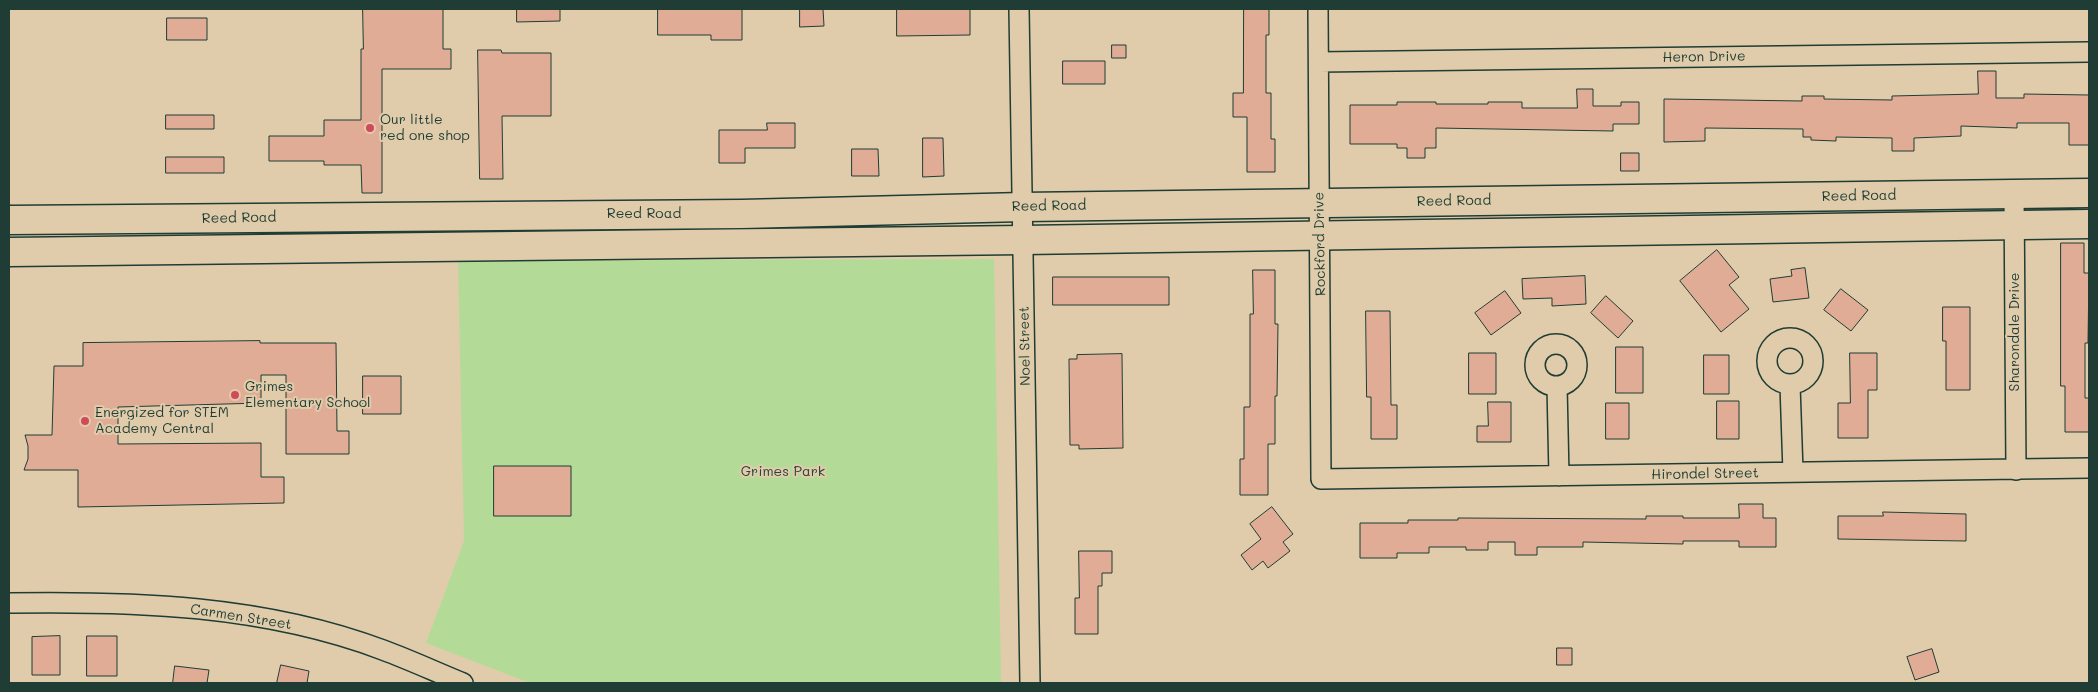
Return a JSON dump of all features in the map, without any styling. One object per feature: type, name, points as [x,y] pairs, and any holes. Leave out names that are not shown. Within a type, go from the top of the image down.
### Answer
[{"type":"street","name":"Noel Street","points":[[1019,9],[1030,683]]},
{"type":"street","name":"Rockford Drive","points":[[1318,9],[1321,479]]},
{"type":"street","name":"Heron Drive","points":[[1319,62],[2089,52]]},
{"type":"street","name":"Sharondale Drive","points":[[2014,193],[2016,470]]},
{"type":"street","name":"Reed Road","points":[[9,220],[742,214],[1023,207],[2089,193]]},
{"type":"street","points":[[1696,198],[1696,230]]},
{"type":"street","points":[[741,242],[742,214]]},
{"type":"street","points":[[414,216],[414,247]]},
{"type":"street","points":[[185,219],[186,249]]},
{"type":"street","points":[[9,252],[1023,240],[2089,224]]},
{"type":"street","points":[[1790,385],[1793,472]]},
{"type":"street","points":[[1556,386],[1560,476]]},
{"type":"street","name":"Hirondel Street","points":[[1321,479],[2089,468]]},
{"type":"street","name":"Carmen Street","points":[[9,603],[74,602],[212,610],[272,620],[382,649],[463,683]]},
{"type":"green space","name":"Grimes Park","points":[[994,259],[1001,683],[530,683],[426,643],[464,541],[458,261]]},
{"type":"building","points":[[363,9],[443,9],[443,49],[451,49],[451,69],[382,69],[382,193],[362,193],[361,165],[324,165],[324,161],[269,161],[269,136],[324,136],[324,120],[361,120]]},
{"type":"building","points":[[517,9],[560,9],[560,21],[517,22]]},
{"type":"building","points":[[658,9],[742,9],[742,40],[711,40],[711,35],[658,35]]},
{"type":"building","points":[[800,9],[823,9],[824,26],[800,27]]},
{"type":"building","points":[[897,9],[970,9],[970,35],[897,36]]},
{"type":"building","points":[[1244,9],[1269,9],[1269,35],[1266,35],[1266,93],[1271,93],[1271,139],[1275,139],[1275,172],[1247,172],[1247,117],[1233,117],[1233,93],[1243,93]]},
{"type":"building","points":[[167,18],[207,18],[207,40],[167,40]]},
{"type":"building","points":[[1112,45],[1126,45],[1126,58],[1112,58]]},
{"type":"building","points":[[478,50],[501,50],[502,53],[551,53],[551,116],[502,116],[503,179],[480,179]]},
{"type":"building","points":[[1063,61],[1105,61],[1105,84],[1063,84]]},
{"type":"building","points":[[1978,71],[1996,71],[1996,98],[2024,98],[2024,94],[2089,95],[2089,145],[2069,145],[2069,123],[2017,123],[2017,128],[1961,126],[1961,136],[1914,138],[1914,151],[1892,151],[1892,138],[1836,137],[1836,141],[1811,140],[1811,137],[1803,137],[1803,129],[1705,128],[1705,141],[1664,142],[1664,99],[1802,101],[1802,96],[1824,96],[1824,99],[1892,100],[1892,96],[1978,94]]},
{"type":"building","points":[[1577,89],[1593,89],[1593,106],[1621,106],[1621,102],[1639,102],[1639,124],[1613,124],[1613,131],[1436,128],[1436,148],[1425,148],[1425,158],[1407,158],[1407,148],[1397,148],[1397,144],[1350,144],[1350,105],[1397,105],[1397,102],[1488,104],[1488,102],[1522,102],[1522,108],[1577,108]]},
{"type":"building","points":[[166,115],[214,115],[214,129],[166,129]]},
{"type":"building","points":[[767,123],[795,123],[795,148],[745,148],[745,163],[719,163],[719,130],[767,130]]},
{"type":"building","points":[[923,138],[943,138],[944,176],[923,177]]},
{"type":"building","points":[[852,149],[878,149],[879,176],[852,176]]},
{"type":"building","points":[[1621,153],[1639,153],[1639,171],[1621,171]]},
{"type":"building","points":[[166,157],[224,157],[224,173],[166,173]]},
{"type":"building","points":[[2061,243],[2084,243],[2084,273],[2089,273],[2088,343],[2085,343],[2085,398],[2089,398],[2089,432],[2065,432],[2065,386],[2061,386]]},
{"type":"building","points":[[1717,250],[1739,277],[1729,285],[1749,309],[1721,332],[1680,281]]},
{"type":"building","points":[[1805,268],[1809,298],[1773,302],[1770,279],[1792,276],[1791,270]]},
{"type":"building","points":[[1253,270],[1275,270],[1275,324],[1278,324],[1277,396],[1275,396],[1275,444],[1268,444],[1268,495],[1240,495],[1240,459],[1244,459],[1244,407],[1250,407],[1250,314],[1253,314]]},
{"type":"building","points":[[1585,276],[1586,304],[1552,306],[1552,298],[1523,299],[1522,279]]},
{"type":"building","points":[[1053,277],[1169,277],[1169,305],[1053,305]]},
{"type":"building","points":[[1841,289],[1868,310],[1851,331],[1824,310]]},
{"type":"building","points":[[1505,291],[1521,313],[1491,335],[1475,313]]},
{"type":"building","points":[[1606,296],[1633,321],[1618,338],[1591,313]]},
{"type":"building","points":[[1943,307],[1970,307],[1970,390],[1946,390],[1946,341],[1943,341]]},
{"type":"building","points":[[1366,311],[1390,311],[1391,405],[1397,405],[1397,439],[1371,439],[1371,397],[1367,397]]},
{"type":"building","name":"Energized for STEM Academy Central","points":[[260,341],[260,343],[336,343],[337,431],[349,431],[349,454],[286,454],[286,375],[261,375],[261,403],[118,407],[118,444],[261,443],[261,477],[284,477],[284,503],[78,507],[78,470],[24,470],[28,459],[28,446],[25,435],[52,435],[54,366],[83,366],[83,343]]},
{"type":"building","points":[[1616,347],[1643,347],[1643,393],[1616,393]]},
{"type":"building","points":[[1469,353],[1496,353],[1496,394],[1469,394]]},
{"type":"building","points":[[1850,353],[1877,353],[1877,390],[1868,390],[1868,438],[1838,438],[1838,403],[1850,403]]},
{"type":"building","points":[[1122,354],[1123,448],[1079,449],[1079,445],[1070,445],[1069,359],[1077,359],[1077,355]]},
{"type":"building","points":[[1704,355],[1729,355],[1729,394],[1704,394]]},
{"type":"building","points":[[363,376],[401,376],[401,414],[363,414]]},
{"type":"building","points":[[1717,401],[1739,401],[1739,439],[1717,439]]},
{"type":"building","points":[[1488,402],[1511,402],[1511,442],[1477,442],[1477,426],[1488,426]]},
{"type":"building","points":[[1606,403],[1629,403],[1629,439],[1606,439]]},
{"type":"building","points":[[494,466],[571,466],[571,516],[494,516]]},
{"type":"building","points":[[1739,504],[1763,504],[1763,518],[1776,518],[1776,547],[1739,547],[1739,541],[1683,541],[1683,544],[1583,542],[1583,547],[1537,547],[1537,555],[1515,555],[1515,542],[1488,542],[1488,550],[1466,550],[1466,547],[1429,547],[1429,553],[1397,553],[1397,558],[1360,558],[1360,523],[1408,523],[1408,520],[1458,520],[1458,518],[1646,519],[1646,516],[1683,516],[1683,518],[1739,518]]},
{"type":"building","points":[[1272,507],[1293,534],[1283,542],[1290,551],[1268,568],[1263,561],[1252,570],[1241,555],[1261,539],[1250,524]]},
{"type":"building","points":[[1883,512],[1966,514],[1966,541],[1838,539],[1838,516],[1883,516]]},
{"type":"building","points":[[1079,551],[1112,551],[1112,573],[1102,573],[1102,586],[1098,586],[1098,634],[1075,634],[1075,598],[1079,598]]},
{"type":"building","points":[[60,636],[60,675],[32,675],[32,637]]},
{"type":"building","points":[[87,636],[117,636],[117,676],[87,676]]},
{"type":"building","points":[[1557,648],[1572,648],[1572,665],[1557,665]]},
{"type":"building","points":[[1932,649],[1939,672],[1915,680],[1907,657]]},
{"type":"building","points":[[281,665],[309,671],[307,683],[277,683]]},
{"type":"building","points":[[175,666],[209,670],[207,683],[173,683]]},
{"type":"place","name":"Our little red one shop","points":[[370,128]]},
{"type":"place","name":"Grimes Elementary School","points":[[235,395]]},
{"type":"place","name":"Energized for STEM Academy Central","points":[[85,421]]}]
